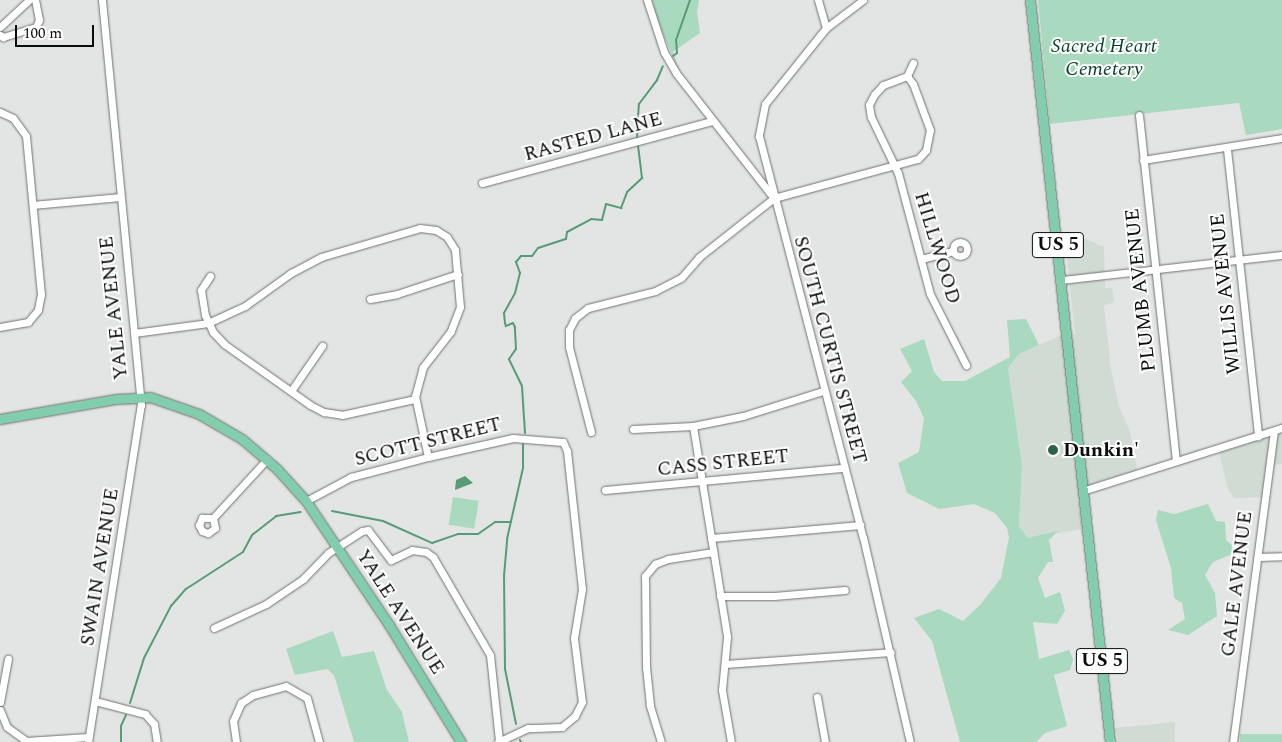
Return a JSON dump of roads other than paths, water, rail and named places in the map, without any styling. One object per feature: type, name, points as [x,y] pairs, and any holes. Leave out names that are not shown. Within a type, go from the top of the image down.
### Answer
[{"type":"main road","name":"US 5","points":[[1030,0],[1085,490],[1110,742]]},
{"type":"main road","points":[[0,419],[140,396]]},
{"type":"main road","name":"YALE AVENUE","points":[[140,396],[161,399],[199,414],[236,435],[267,459],[306,501],[461,742]]},
{"type":"street","points":[[0,27],[29,0]]},
{"type":"street","points":[[0,34],[3,37],[36,27],[39,20],[35,0]]},
{"type":"street","name":"YALE AVENUE","points":[[102,0],[140,396]]},
{"type":"street","name":"SOUTH CURTIS STREET","points":[[647,0],[670,63],[712,121],[774,198],[823,391],[860,525],[891,652],[910,742]]},
{"type":"street","points":[[818,0],[826,28]]},
{"type":"street","points":[[774,198],[760,136],[761,113],[764,104],[826,28],[863,0]]},
{"type":"street","points":[[591,432],[569,348],[569,330],[575,318],[588,308],[655,291],[681,278],[698,257],[774,198],[918,159],[930,141],[930,130],[913,84],[907,76],[913,63]]},
{"type":"street","name":"HILLWOOD","points":[[907,76],[897,77],[883,85],[870,105],[870,117],[894,166],[936,311],[962,352],[966,365]]},
{"type":"street","points":[[0,112],[18,123],[26,136],[41,302],[28,322],[0,327]]},
{"type":"street","name":"PLUMB AVENUE","points":[[1139,115],[1176,461]]},
{"type":"street","name":"RASTED LANE","points":[[482,183],[638,143],[712,121]]},
{"type":"street","points":[[1143,160],[1227,149],[1282,138]]},
{"type":"street","name":"WILLIS AVENUE","points":[[1227,149],[1258,436]]},
{"type":"street","points":[[33,205],[120,197]]},
{"type":"street","points":[[134,333],[208,323],[245,306],[305,264],[420,228],[436,230],[447,237],[455,250],[460,306],[451,331],[423,366],[415,400],[428,457]]},
{"type":"street","points":[[921,259],[953,251]]},
{"type":"street","points":[[1062,280],[1282,255]]},
{"type":"street","points":[[370,299],[397,294],[458,274]]},
{"type":"street","points":[[210,276],[201,290],[208,323],[224,344],[324,412],[342,415],[415,400]]},
{"type":"street","points":[[291,391],[322,346]]},
{"type":"street","points":[[633,429],[693,426],[743,416],[823,391]]},
{"type":"street","name":"SWAIN AVENUE","points":[[88,739],[140,425],[140,396]]},
{"type":"street","points":[[693,426],[727,638],[723,705],[731,742]]},
{"type":"street","points":[[1085,490],[1282,428]]},
{"type":"street","name":"GALE AVENUE","points":[[1233,742],[1274,431]]},
{"type":"street","name":"SCOTT STREET","points":[[306,501],[351,477],[428,457],[513,438],[563,442],[567,451],[582,589],[574,638],[582,702],[575,716],[562,726],[528,728],[498,742]]},
{"type":"street","points":[[213,518],[267,459]]},
{"type":"street","name":"CASS STREET","points":[[604,490],[844,468]]},
{"type":"street","points":[[711,538],[860,525]]},
{"type":"street","points":[[214,628],[255,611],[282,594],[303,579],[337,547],[368,530],[392,560],[412,550],[430,554],[490,655],[498,742]]},
{"type":"street","points":[[661,742],[650,705],[646,668],[645,576],[655,564],[668,559],[713,552]]},
{"type":"street","points":[[1258,557],[1282,556]]},
{"type":"street","points":[[720,596],[774,596],[845,590]]},
{"type":"street","points":[[725,664],[891,652]]},
{"type":"street","points":[[0,702],[8,659]]},
{"type":"street","points":[[236,742],[233,721],[241,703],[253,695],[286,686],[307,698],[319,742]]},
{"type":"street","points":[[817,698],[825,742]]},
{"type":"street","points":[[94,701],[145,714],[154,724],[157,742]]},
{"type":"street","points":[[0,710],[7,728],[26,740],[88,739]]},
{"type":"waterway","points":[[673,56],[677,53],[676,40],[690,0]]},
{"type":"waterway","points":[[637,139],[639,104],[657,80],[663,66]]},
{"type":"waterway","points":[[525,433],[522,386],[509,359],[516,349],[515,327],[513,323],[506,326],[504,313],[515,293],[520,273],[516,262],[521,256],[532,256],[538,248],[566,239],[567,232],[591,219],[602,220],[606,204],[621,208],[627,192],[642,178],[638,143]]},
{"type":"waterway","points":[[516,724],[505,669],[504,576],[507,539],[523,468],[523,444]]},
{"type":"waterway","points":[[332,511],[383,521],[432,543],[458,534],[478,534],[495,522],[511,522]]},
{"type":"waterway","points":[[130,703],[144,658],[171,606],[186,589],[243,552],[252,535],[276,516],[301,512]]},
{"type":"waterway","points":[[121,742],[121,726],[126,715]]},
{"type":"place","name":"Dunkin'","points":[[1053,450]]},
{"type":"park label","name":"Sacred Heart Cemetery","points":[[1104,58]]}]
